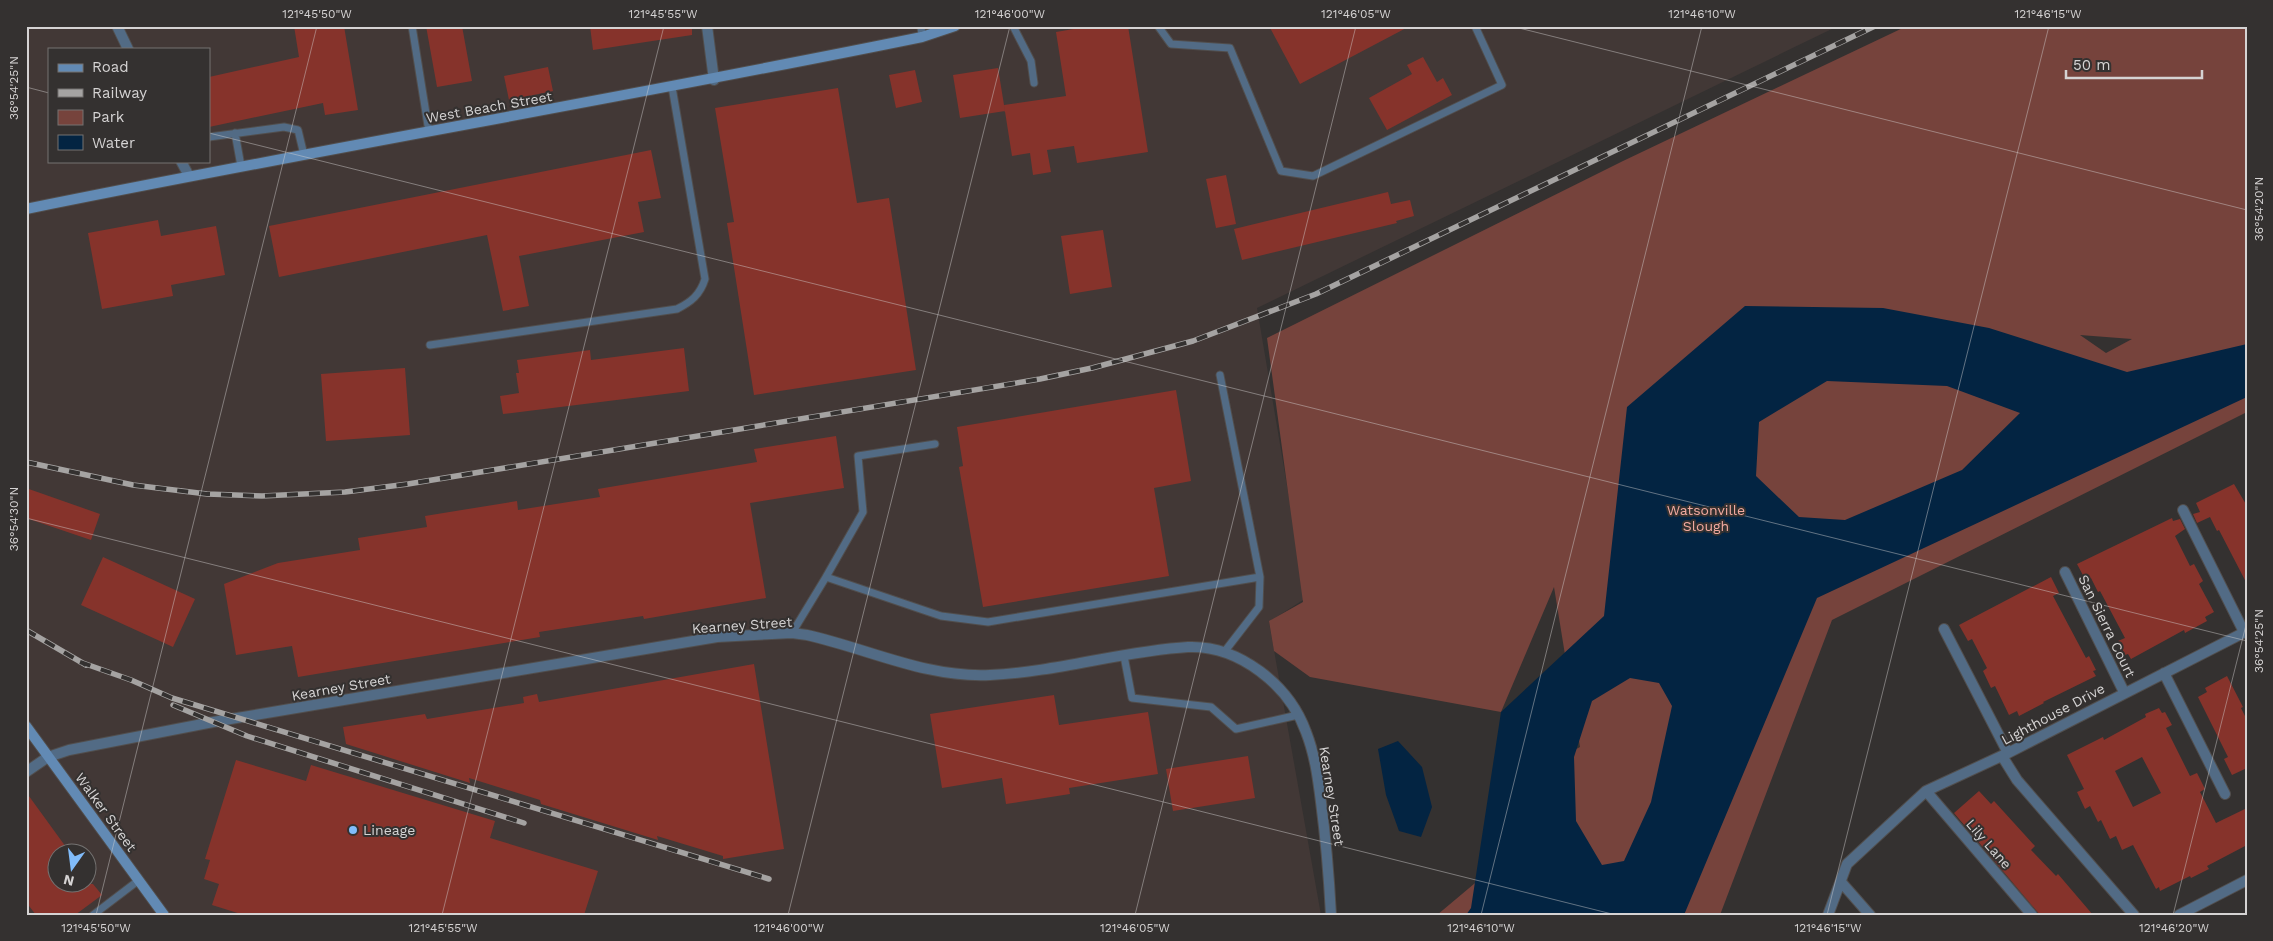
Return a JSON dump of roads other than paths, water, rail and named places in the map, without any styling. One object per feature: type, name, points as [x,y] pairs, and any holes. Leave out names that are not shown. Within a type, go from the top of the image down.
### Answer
[{"type":"main road","name":"West Beach Street","points":[[26,210],[241,166],[714,80],[922,37],[955,26]]},
{"type":"main road","name":"Walker Street","points":[[26,726],[164,915]]},
{"type":"street","points":[[118,26],[128,48]]},
{"type":"street","points":[[707,26],[714,80]]},
{"type":"street","points":[[182,162],[189,176]]},
{"type":"street","points":[[2183,510],[2245,632]]},
{"type":"street","name":"San Sierra Court","points":[[2065,572],[2124,692]]},
{"type":"street","points":[[1828,915],[1848,864],[1926,791],[2005,755],[1944,629]]},
{"type":"street","name":"Lighthouse Drive","points":[[2134,915],[2017,780],[2005,755],[2124,692],[2245,632]]},
{"type":"street","name":"Kearney Street","points":[[26,772],[48,756],[69,750],[213,722],[717,637],[792,633],[827,640],[914,666],[965,675],[1019,673],[1191,647],[1225,651],[1250,663],[1263,673],[1298,715],[1306,730],[1317,772],[1327,851],[1331,915]]},
{"type":"street","points":[[2164,673],[2225,794]]},
{"type":"street","name":"Lily Lane","points":[[1926,791],[2032,915]]},
{"type":"street","points":[[2178,915],[2247,880]]},
{"type":"street","points":[[1841,882],[1870,915]]},
{"type":"lane","points":[[412,26],[429,132]]},
{"type":"lane","points":[[921,26],[922,37]]},
{"type":"lane","points":[[1013,26],[1030,61],[1034,83]]},
{"type":"lane","points":[[1158,26],[1170,44],[1230,48],[1281,171],[1313,176],[1502,85],[1475,26]]},
{"type":"lane","points":[[430,345],[676,309],[692,302],[702,289],[705,279],[672,87]]},
{"type":"lane","points":[[210,137],[284,127],[298,130],[304,155]]},
{"type":"lane","points":[[235,133],[241,166]]},
{"type":"lane","points":[[1220,375],[1260,578],[1259,608],[1225,651]]},
{"type":"lane","points":[[792,633],[863,512],[858,456],[935,444]]},
{"type":"lane","points":[[826,576],[941,616],[988,622],[1260,578]]},
{"type":"lane","points":[[1124,656],[1132,698],[1211,706],[1236,729],[1298,715]]},
{"type":"lane","points":[[93,915],[138,880]]},
{"type":"water","name":"Watsonville Slough","points":[[1745,306],[1883,308],[1989,328],[2127,372],[2247,344],[2247,397],[1817,598],[1684,915],[1466,915],[1471,908],[1501,712],[1604,616],[1627,407]],"holes":[[[1827,381],[1947,386],[2020,413],[1962,470],[1845,520],[1799,517],[1756,476],[1759,422]],[[1630,678],[1659,683],[1672,706],[1651,802],[1624,861],[1602,865],[1576,821],[1574,757],[1592,701]]]},
{"type":"water","points":[[1398,741],[1422,767],[1432,807],[1421,837],[1399,831],[1386,795],[1378,749]]},
{"type":"railway","points":[[26,462],[133,485],[207,494],[262,496],[345,492],[408,484],[734,430],[1040,379],[1092,368],[1193,341],[1316,294],[1875,26]]},
{"type":"railway","points":[[26,630],[86,665]]},
{"type":"railway","points":[[80,662],[131,680],[172,698],[769,879]]},
{"type":"railway","points":[[173,705],[247,736],[524,823]]},
{"type":"place","name":"Lineage","points":[[353,830]]}]
